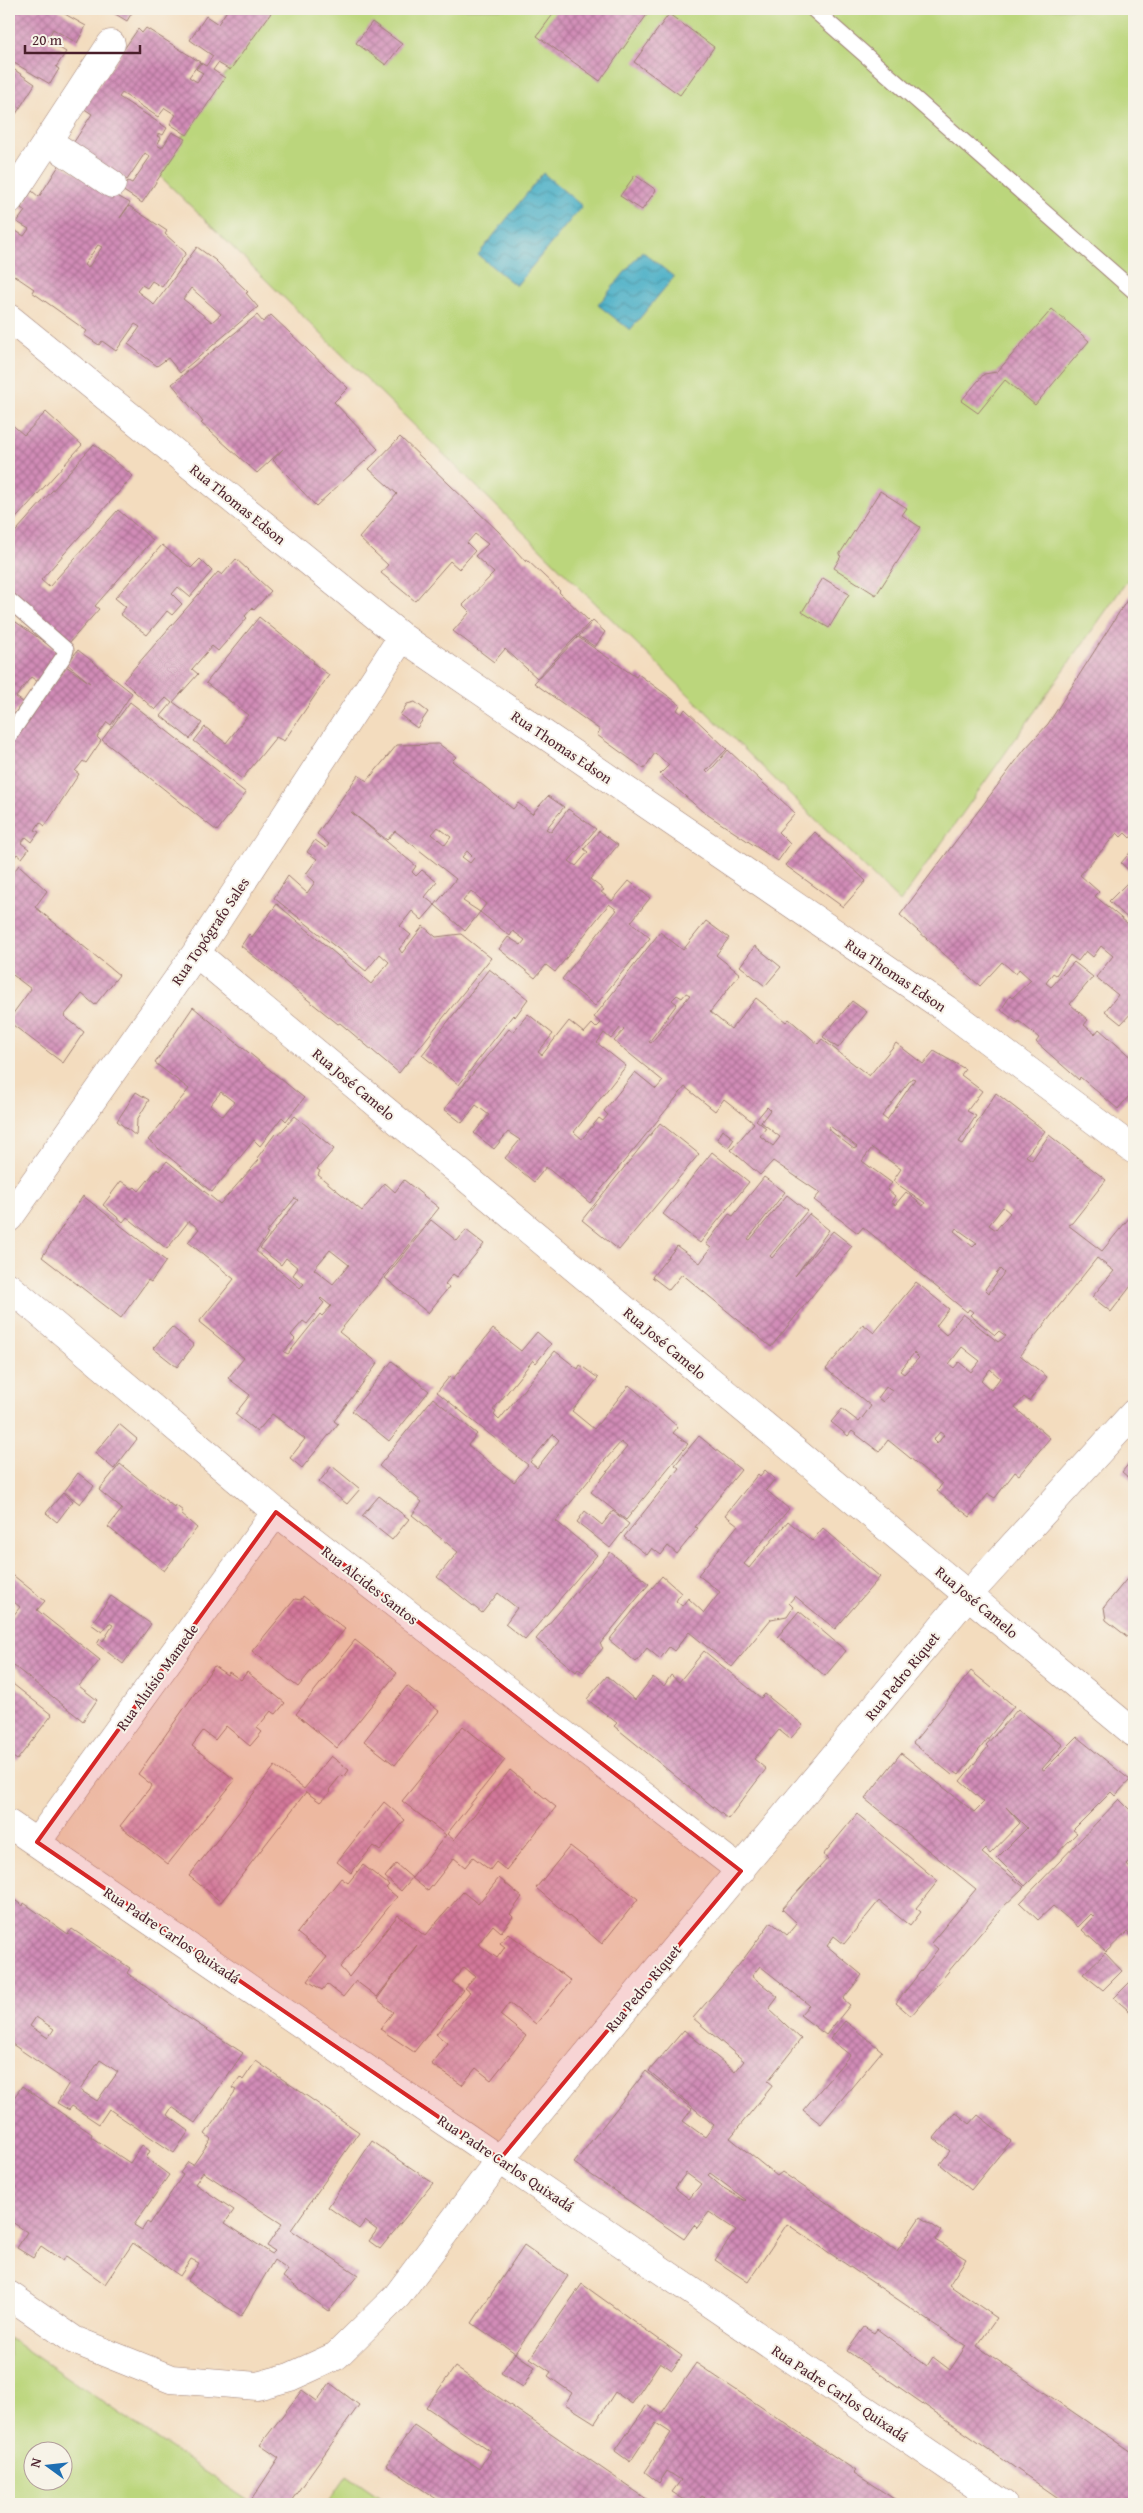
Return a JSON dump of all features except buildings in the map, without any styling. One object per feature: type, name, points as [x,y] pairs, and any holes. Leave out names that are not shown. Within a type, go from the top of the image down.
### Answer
[{"type":"street","points":[[9,200],[111,44]]},
{"type":"street","points":[[48,141],[112,184]]},
{"type":"street","name":"Rua Thomas Edson","points":[[9,318],[402,638],[946,1009],[1133,1148]]},
{"type":"street","name":"Rua Topógrafo Sales","points":[[9,1218],[196,953],[402,638]]},
{"type":"street","name":"Rua José Camelo","points":[[196,953],[1134,1733]]},
{"type":"street","name":"Rua Alcides Santos","points":[[9,1287],[276,1512],[741,1871]]},
{"type":"street","name":"Rua Pedro Riquet","points":[[9,2295],[74,2340],[171,2378],[257,2386],[290,2377],[336,2356],[397,2296],[500,2159],[741,1871],[968,1594],[1134,1413]]},
{"type":"street","name":"Rua Aluísio Mamede","points":[[37,1842],[276,1512]]},
{"type":"street","name":"Rua Padre Carlos Quixadá","points":[[9,1824],[1003,2504]]},
{"type":"lane","points":[[813,9],[1134,291]]},
{"type":"lane","points":[[9,736],[64,656],[66,650],[11,607]]},
{"type":"highlighted area","points":[[276,1512],[741,1871],[500,2159],[37,1842]]},
{"type":"green space","points":[[270,9],[1134,9],[1134,571],[900,902],[157,173]]},
{"type":"green space","points":[[9,2338],[250,2502],[254,2504],[9,2504]]},
{"type":"green space","points":[[347,2475],[389,2504],[327,2504]]},
{"type":"water","points":[[543,173],[582,206],[516,286],[478,255]]},
{"type":"water","points":[[642,251],[674,277],[630,330],[598,305]]}]
